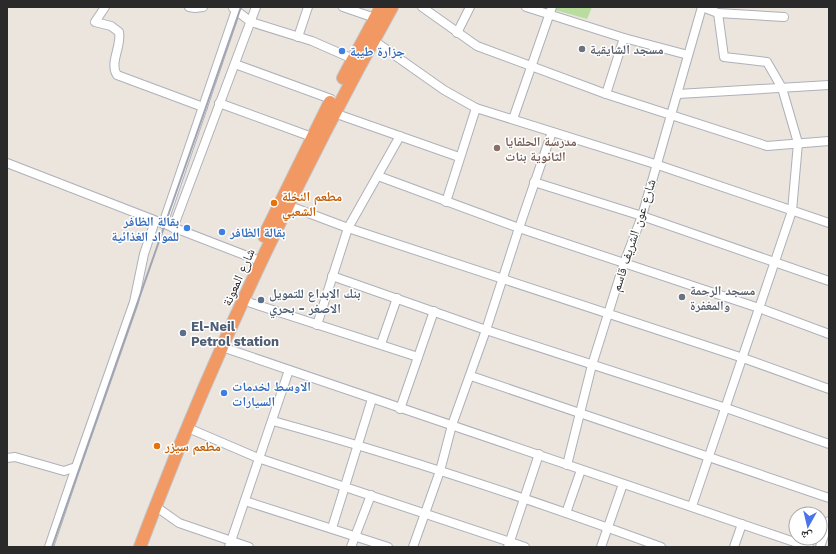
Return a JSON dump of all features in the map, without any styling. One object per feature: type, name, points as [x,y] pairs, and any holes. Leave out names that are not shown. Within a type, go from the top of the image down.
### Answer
[{"type":"highway","name":"شارع المعونة","points":[[133,547],[209,356],[257,259],[312,137],[380,7]]},
{"type":"highway","name":"شارع المعونة","points":[[140,547],[188,428],[244,299],[257,259],[392,7]]},
{"type":"street","points":[[105,7],[96,22],[111,26],[119,32],[120,38],[114,66],[117,75],[203,106]]},
{"type":"street","points":[[189,7],[203,7]]},
{"type":"street","points":[[173,228],[256,7]]},
{"type":"street","points":[[298,37],[308,7]]},
{"type":"street","points":[[343,7],[375,18]]},
{"type":"street","points":[[422,7],[477,46],[606,94],[767,146],[829,141]]},
{"type":"street","points":[[457,33],[470,7]]},
{"type":"street","points":[[526,7],[550,11],[624,38],[688,55]]},
{"type":"street","points":[[702,7],[718,13],[784,16]]},
{"type":"street","name":"شارع عون الشريف قاسم","points":[[567,464],[592,364],[624,263],[642,216],[655,164],[678,94],[702,7]]},
{"type":"street","points":[[49,547],[134,302],[144,254],[159,222],[203,106],[235,8],[251,22],[298,37],[353,59]]},
{"type":"street","points":[[513,118],[550,11]]},
{"type":"street","points":[[692,506],[792,211],[798,143],[782,88],[767,62],[724,57],[718,13]]},
{"type":"street","points":[[606,94],[624,38]]},
{"type":"street","points":[[373,40],[444,90],[476,108],[513,118],[552,132],[655,164],[829,223]]},
{"type":"street","points":[[235,64],[331,99]]},
{"type":"street","points":[[678,94],[829,85]]},
{"type":"street","points":[[219,104],[312,137]]},
{"type":"street","points":[[446,202],[476,108]]},
{"type":"street","points":[[334,113],[459,158]]},
{"type":"street","points":[[413,547],[440,471],[452,425],[486,330],[534,182],[552,132]]},
{"type":"street","points":[[317,324],[348,228],[400,136]]},
{"type":"street","points":[[7,163],[257,259]]},
{"type":"street","points":[[378,176],[519,228],[759,308],[829,334]]},
{"type":"street","points":[[534,182],[642,216],[829,281]]},
{"type":"street","points":[[287,205],[348,228],[743,358],[829,388]]},
{"type":"street","points":[[332,276],[486,330],[726,408],[829,444]]},
{"type":"street","points":[[381,344],[397,298]]},
{"type":"street","points":[[244,299],[251,303],[418,357]]},
{"type":"street","points":[[400,409],[434,311]]},
{"type":"street","points":[[222,348],[372,400],[452,425],[539,454],[581,470],[692,506],[807,547]]},
{"type":"street","points":[[230,544],[289,370]]},
{"type":"street","points":[[470,376],[580,412],[829,498]]},
{"type":"street","points":[[332,528],[372,400]]},
{"type":"street","points":[[273,420],[358,444],[566,513],[661,547]]},
{"type":"street","points":[[188,428],[258,458],[426,513],[509,544],[525,547]]},
{"type":"street","points":[[509,544],[539,454]]},
{"type":"street","points":[[7,458],[15,457],[64,471],[76,467]]},
{"type":"street","points":[[566,513],[581,470]]},
{"type":"street","points":[[601,547],[623,484]]},
{"type":"street","points":[[351,547],[370,495]]},
{"type":"street","points":[[245,501],[388,547]]},
{"type":"street","points":[[156,506],[179,523],[230,544],[249,547]]},
{"type":"street","points":[[820,547],[829,521]]},
{"type":"street","points":[[734,547],[742,524]]},
{"type":"green space","points":[[555,7],[592,7],[587,19],[555,10]]},
{"type":"railway","points":[[52,547],[241,7]]},
{"type":"place","name":"مسجد الشايقية","points":[[582,49]]},
{"type":"place","name":"جزارة طيبة","points":[[342,51]]},
{"type":"place","name":"مدرسة الحلفايا الثانوية بنات","points":[[497,148]]},
{"type":"place","name":"مطعم النخلة الشعبي","points":[[274,203]]},
{"type":"place","name":"بقالة الظافر للمواد الغذائية","points":[[187,228]]},
{"type":"place","name":"بقالة الظافر","points":[[222,232]]},
{"type":"place","name":"مسجد الرحمة والمغفرة","points":[[682,297]]},
{"type":"place","name":"بنك الابداع للتمويل الاصغر - بحري","points":[[261,300]]},
{"type":"place","name":"El-Neil Petrol station","points":[[183,333]]},
{"type":"place","name":"الاوسط لخدمات السيارات","points":[[224,393]]},
{"type":"place","name":"مطعم سيزر","points":[[157,446]]}]
